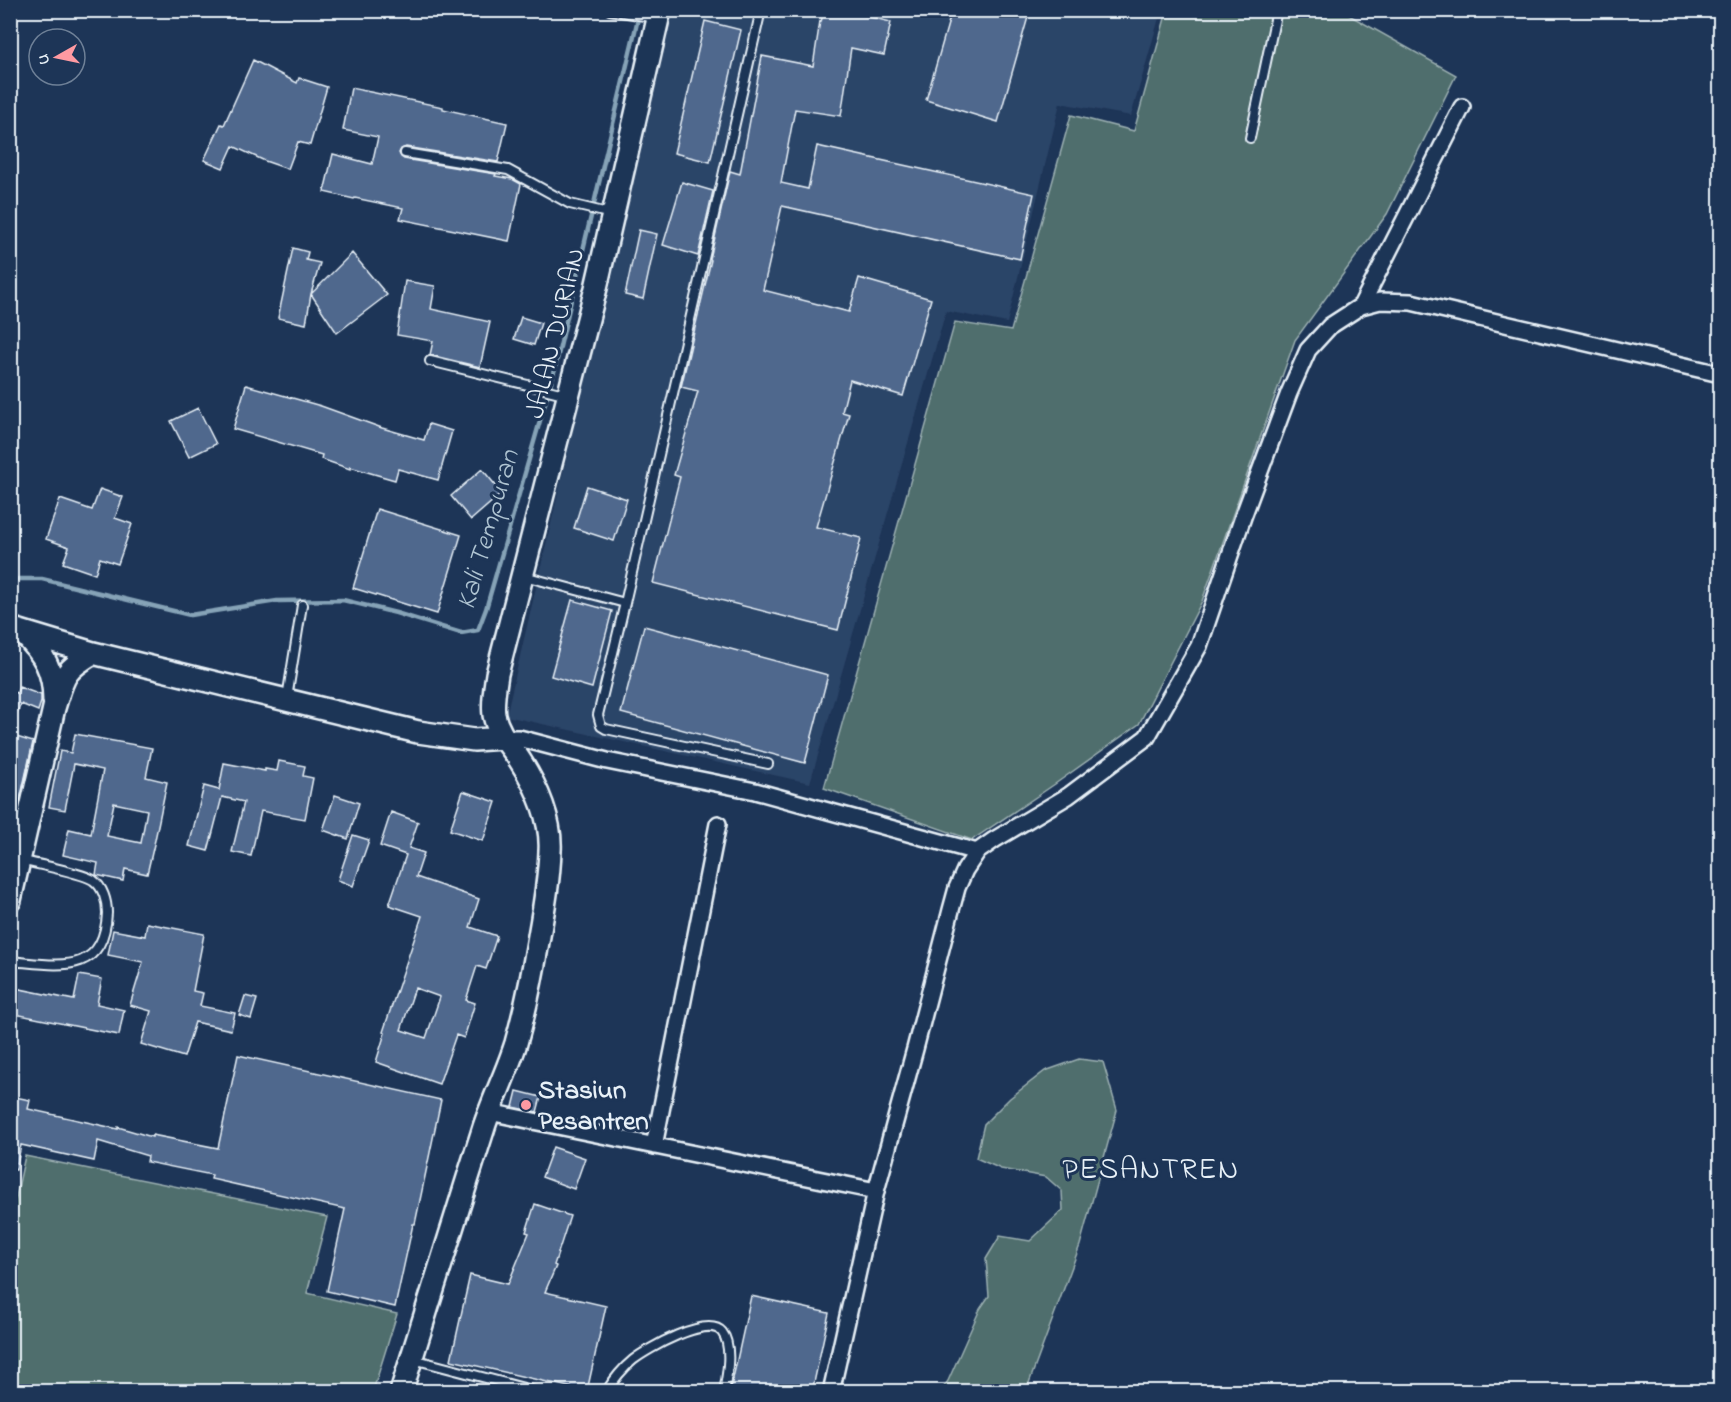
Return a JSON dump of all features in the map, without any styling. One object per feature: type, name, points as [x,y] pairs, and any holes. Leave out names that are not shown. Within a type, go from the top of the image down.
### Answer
[{"type":"main road","name":"JALAN DURIAN","points":[[503,738],[494,716],[497,675],[569,395],[605,212],[654,15]]},
{"type":"main road","points":[[16,630],[93,653],[418,732],[474,740],[503,738],[522,762],[544,812],[551,848],[544,908],[525,1010],[509,1065],[489,1112],[401,1392]]},
{"type":"main road","points":[[16,630],[36,646],[50,670],[54,685],[54,708]]},
{"type":"main road","points":[[10,900],[54,708],[62,683],[76,663],[93,653]]},
{"type":"street","points":[[1361,306],[1462,107]]},
{"type":"street","points":[[831,1392],[876,1191],[957,888],[965,870],[977,852],[1068,796],[1146,737],[1199,646],[1285,403],[1308,350],[1330,326],[1361,306],[1380,301],[1411,302],[1720,374]]},
{"type":"street","points":[[503,738],[519,738],[607,761],[754,791],[977,852]]},
{"type":"street","points":[[654,1146],[718,824]]},
{"type":"street","points":[[489,1112],[876,1191]]},
{"type":"lane","points":[[610,10],[624,14],[654,15]]},
{"type":"lane","points":[[761,10],[598,716],[602,726],[606,729],[768,764]]},
{"type":"lane","points":[[1250,138],[1277,10]]},
{"type":"lane","points":[[405,153],[508,170],[570,204],[605,212]]},
{"type":"lane","points":[[430,361],[569,395]]},
{"type":"lane","points":[[522,575],[625,603]]},
{"type":"lane","points":[[287,700],[302,605]]},
{"type":"lane","points":[[10,961],[77,963],[90,957],[100,945],[106,930],[107,906],[103,892],[94,880],[20,860]]},
{"type":"lane","points":[[606,1392],[617,1375],[633,1360],[653,1347],[675,1335],[713,1326],[722,1331],[727,1343],[728,1370],[724,1392]]},
{"type":"lane","points":[[411,1359],[539,1392]]},
{"type":"shaded area","points":[[671,11],[1161,11],[1131,116],[1060,103],[1007,323],[946,311],[810,783],[506,716]]},
{"type":"green space","points":[[1167,11],[1342,11],[1456,75],[1387,214],[1295,340],[1202,601],[1139,724],[972,840],[824,788],[955,322],[1011,331],[1071,115],[1134,131]]},
{"type":"green space","points":[[1079,1059],[1103,1062],[1117,1110],[1080,1245],[1026,1391],[941,1391],[948,1381],[980,1309],[989,1296],[986,1259],[1000,1236],[1030,1241],[1063,1210],[1062,1191],[1046,1177],[1001,1169],[976,1158],[984,1124],[1010,1098],[1045,1071]]},
{"type":"green space","points":[[25,1156],[327,1217],[307,1293],[397,1314],[373,1391],[11,1391],[11,1211],[13,1211]]},
{"type":"building","points":[[824,10],[840,10],[891,22],[884,55],[851,48],[841,116],[795,109],[781,183],[808,189],[817,146],[1034,194],[1020,259],[782,206],[763,290],[849,312],[859,278],[931,299],[903,396],[850,380],[842,412],[849,414],[816,527],[861,538],[838,630],[653,583],[680,477],[674,475],[698,391],[681,387],[730,171],[740,174],[762,56],[813,66],[820,21]]},
{"type":"building","points":[[952,10],[1030,10],[998,122],[926,100]]},
{"type":"building","points":[[705,21],[741,30],[710,162],[674,153]]},
{"type":"building","points":[[253,60],[297,83],[299,78],[327,87],[310,145],[298,142],[288,169],[233,146],[223,168],[204,160],[221,124],[224,125]]},
{"type":"building","points":[[351,88],[507,123],[498,162],[406,147],[399,153],[404,159],[496,174],[495,176],[512,179],[521,184],[509,241],[400,219],[403,208],[324,192],[333,154],[372,164],[378,137],[343,130]]},
{"type":"building","points":[[682,182],[713,191],[698,256],[663,245]]},
{"type":"building","points":[[639,230],[657,234],[643,299],[625,295]]},
{"type":"building","points":[[293,248],[308,252],[306,260],[320,263],[311,294],[306,324],[278,318]]},
{"type":"building","points":[[352,253],[387,295],[337,333],[311,294]]},
{"type":"building","points":[[405,281],[435,286],[431,309],[490,322],[480,367],[430,355],[433,341],[397,335]]},
{"type":"building","points":[[521,317],[541,323],[534,345],[514,339]]},
{"type":"building","points":[[246,385],[321,406],[424,440],[429,424],[452,431],[438,480],[398,469],[395,480],[350,467],[350,469],[321,459],[322,455],[233,429]]},
{"type":"building","points":[[198,408],[216,444],[189,457],[171,421]]},
{"type":"building","points":[[482,469],[502,493],[471,520],[451,496]]},
{"type":"building","points":[[587,486],[627,499],[614,541],[574,528]]},
{"type":"building","points":[[100,489],[123,497],[115,518],[132,524],[118,564],[100,558],[95,574],[63,563],[69,547],[46,539],[60,499],[92,510]]},
{"type":"building","points":[[377,509],[461,535],[437,614],[353,588]]},
{"type":"building","points":[[572,600],[612,611],[592,688],[551,676]]},
{"type":"building","points":[[644,626],[828,675],[805,763],[621,713]]},
{"type":"building","points":[[19,687],[41,695],[41,702],[38,711],[21,704],[10,728],[10,691],[17,693]]},
{"type":"building","points":[[75,734],[152,748],[146,777],[167,782],[147,874],[125,869],[123,881],[96,875],[98,863],[63,855],[69,829],[91,834],[103,770],[74,764],[65,810],[49,807],[60,751],[71,753]],"holes":[[[114,803],[147,810],[141,843],[107,836]]]},
{"type":"building","points":[[10,735],[33,742],[20,800],[10,797]]},
{"type":"building","points":[[279,761],[305,766],[303,776],[313,778],[305,819],[261,811],[251,856],[232,852],[244,802],[222,797],[208,851],[189,846],[204,786],[219,790],[224,763],[277,771]]},
{"type":"building","points":[[463,791],[496,802],[483,841],[450,830]]},
{"type":"building","points":[[335,795],[359,803],[348,839],[323,830]]},
{"type":"building","points":[[391,812],[418,822],[409,848],[424,853],[416,877],[479,899],[470,927],[497,936],[486,969],[477,966],[466,1000],[475,1003],[464,1038],[456,1035],[439,1084],[376,1062],[385,1033],[383,1032],[422,916],[389,905],[406,855],[380,846]],"holes":[[[415,988],[440,997],[426,1038],[401,1030]]]},
{"type":"building","points":[[353,835],[369,840],[353,886],[338,880]]},
{"type":"building","points":[[147,923],[204,934],[193,991],[203,993],[200,1006],[235,1013],[231,1030],[195,1022],[184,1057],[141,1044],[151,1011],[130,1005],[143,962],[108,955],[113,930],[145,936]]},
{"type":"building","points":[[79,975],[102,979],[97,1004],[124,1010],[119,1035],[10,1013],[15,988],[74,1000]]},
{"type":"building","points":[[245,996],[257,999],[251,1019],[239,1015]]},
{"type":"building","points":[[238,1055],[441,1100],[395,1307],[327,1291],[345,1209],[211,1179],[212,1175],[147,1162],[148,1156],[98,1141],[94,1161],[21,1145],[16,1170],[10,1170],[10,1096],[30,1100],[28,1109],[118,1129],[118,1127],[152,1137],[152,1135],[218,1148]]},
{"type":"building","name":"Stasiun Pesantren","points":[[517,1091],[541,1097],[537,1112],[513,1107]]},
{"type":"building","points":[[553,1147],[585,1158],[574,1189],[542,1177]]},
{"type":"building","points":[[535,1204],[570,1216],[554,1265],[556,1266],[545,1292],[606,1306],[587,1391],[451,1360],[470,1275],[508,1284],[529,1233],[526,1232]]},
{"type":"building","points":[[751,1296],[829,1313],[812,1392],[730,1392]]},
{"type":"waterway","name":"Kali Tempuran","points":[[10,583],[18,579],[42,579],[190,615],[277,601],[343,600],[461,633],[478,630],[554,372],[640,10]]},
{"type":"place","name":"Stasiun Pesantren","points":[[526,1105]]},
{"type":"district","name":"PESANTREN","points":[[1151,1168]]}]
